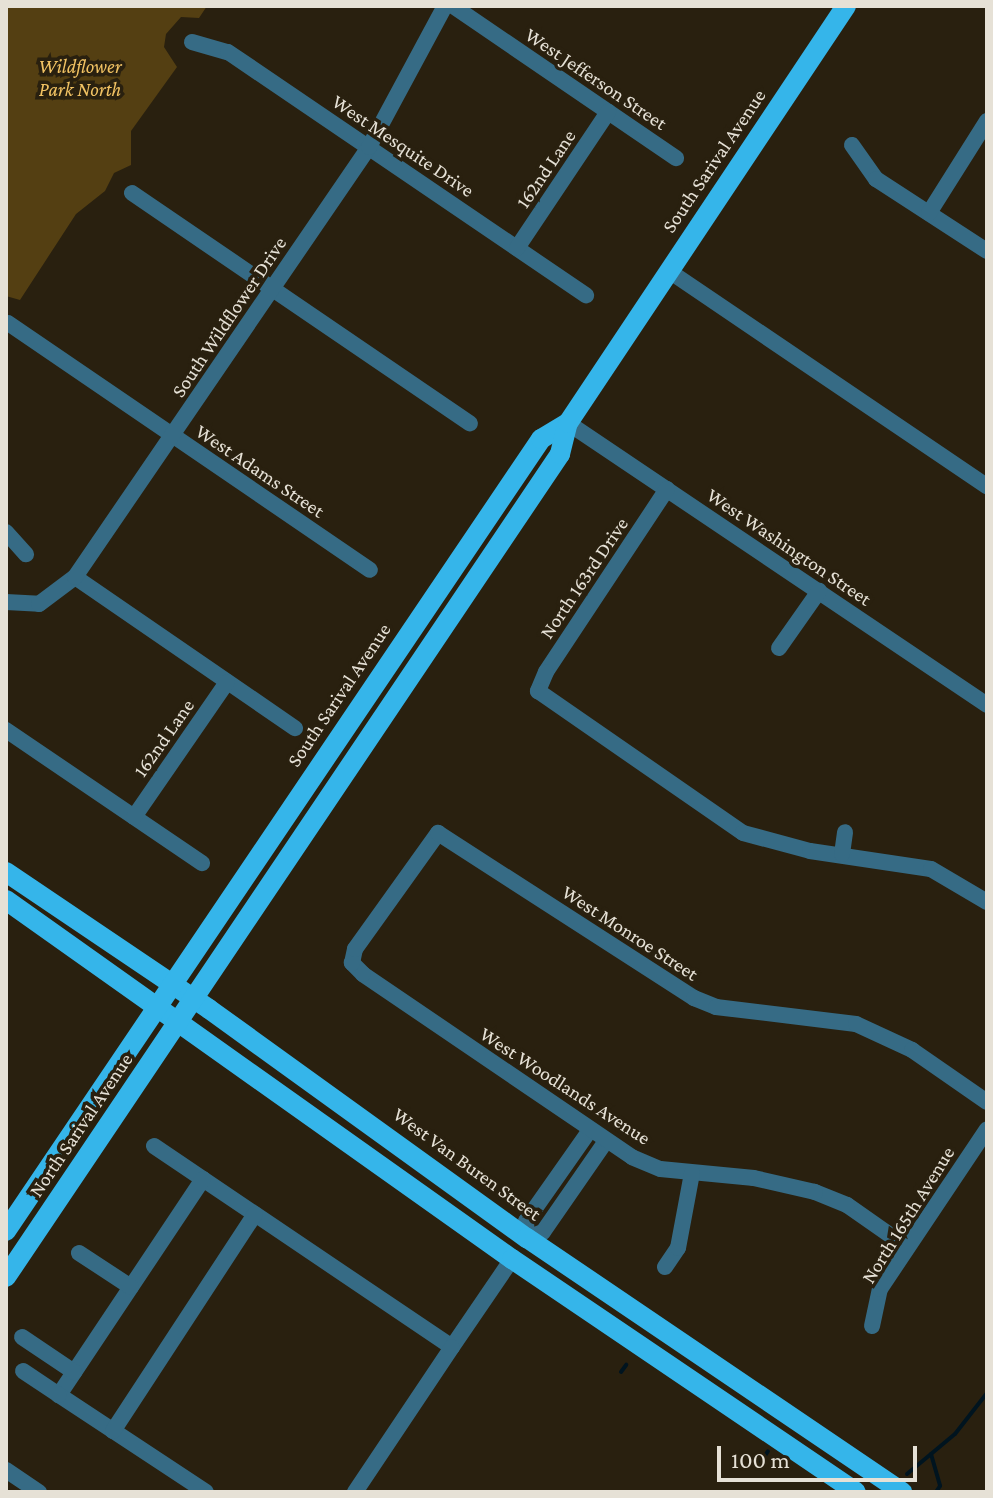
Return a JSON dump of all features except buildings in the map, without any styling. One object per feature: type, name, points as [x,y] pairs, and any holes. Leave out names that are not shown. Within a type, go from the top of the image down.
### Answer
[{"type":"main road","name":"South Sarival Avenue","points":[[194,999],[560,454],[568,423],[846,6]]},
{"type":"main road","name":"South Sarival Avenue","points":[[160,1006],[541,439],[568,423]]},
{"type":"main road","name":"West Van Buren Street","points":[[6,872],[194,999],[527,1238],[902,1492]]},
{"type":"main road","points":[[6,900],[180,1020],[512,1259],[856,1492]]},
{"type":"main road","name":"North Sarival Avenue","points":[[6,1277],[194,999]]},
{"type":"main road","name":"North Sarival Avenue","points":[[6,1231],[160,1006]]},
{"type":"main road","points":[[512,1259],[527,1238]]},
{"type":"main road","points":[[804,1457],[811,1452],[829,1455],[885,1492]]},
{"type":"street","name":"South Wildflower Drive","points":[[6,602],[39,604],[75,577],[369,147],[445,6]]},
{"type":"street","name":"West Jefferson Street","points":[[453,6],[676,158]]},
{"type":"street","name":"West Mesquite Drive","points":[[192,42],[228,52],[586,295]]},
{"type":"street","name":"162nd Lane","points":[[517,248],[608,112]]},
{"type":"street","points":[[929,213],[987,121]]},
{"type":"street","points":[[852,145],[876,179],[987,251]]},
{"type":"street","points":[[132,193],[470,424]]},
{"type":"street","points":[[669,271],[987,486]]},
{"type":"street","name":"West Adams Street","points":[[8,323],[370,570]]},
{"type":"street","name":"West Washington Street","points":[[568,423],[987,705]]},
{"type":"street","name":"North 163rd Drive","points":[[667,489],[546,672],[538,691],[743,833],[810,851],[842,854]]},
{"type":"street","points":[[6,532],[26,554]]},
{"type":"street","points":[[75,577],[295,728]]},
{"type":"street","points":[[779,648],[819,591]]},
{"type":"street","name":"162nd Lane","points":[[134,817],[227,682]]},
{"type":"street","points":[[6,730],[202,863]]},
{"type":"street","points":[[845,832],[842,854],[931,869],[984,893]]},
{"type":"street","name":"West Woodlands Avenue","points":[[438,833],[428,839],[355,949],[352,963],[606,1141],[660,1169],[769,1180],[815,1192],[847,1205],[907,1247]]},
{"type":"street","name":"West Monroe Street","points":[[438,833],[694,998],[716,1007],[856,1024],[912,1050],[987,1102]]},
{"type":"street","name":"North 165th Avenue","points":[[872,1326],[880,1289],[987,1129]]},
{"type":"street","points":[[590,1130],[526,1221],[527,1238],[543,1232],[606,1141]]},
{"type":"street","points":[[154,1146],[452,1347]]},
{"type":"street","points":[[665,1267],[678,1248],[692,1173]]},
{"type":"street","points":[[59,1395],[203,1179]]},
{"type":"street","points":[[113,1431],[255,1214]]},
{"type":"street","points":[[79,1253],[131,1287]]},
{"type":"street","points":[[355,1492],[512,1259]]},
{"type":"street","points":[[22,1337],[74,1372]]},
{"type":"street","points":[[23,1371],[206,1492]]},
{"type":"street","points":[[6,1470],[39,1492]]},
{"type":"green space","name":"Wildflower Park North","points":[[6,6],[207,6],[199,18],[181,17],[166,34],[164,47],[177,67],[131,131],[131,165],[114,173],[105,191],[76,214],[20,300],[6,296]]},
{"type":"waterway","points":[[621,1372],[626,1365]]},
{"type":"waterway","points":[[907,1474],[955,1434],[987,1393]]},
{"type":"waterway","points":[[760,1463],[768,1451]]},
{"type":"waterway","points":[[931,1454],[940,1486],[936,1492]]}]
